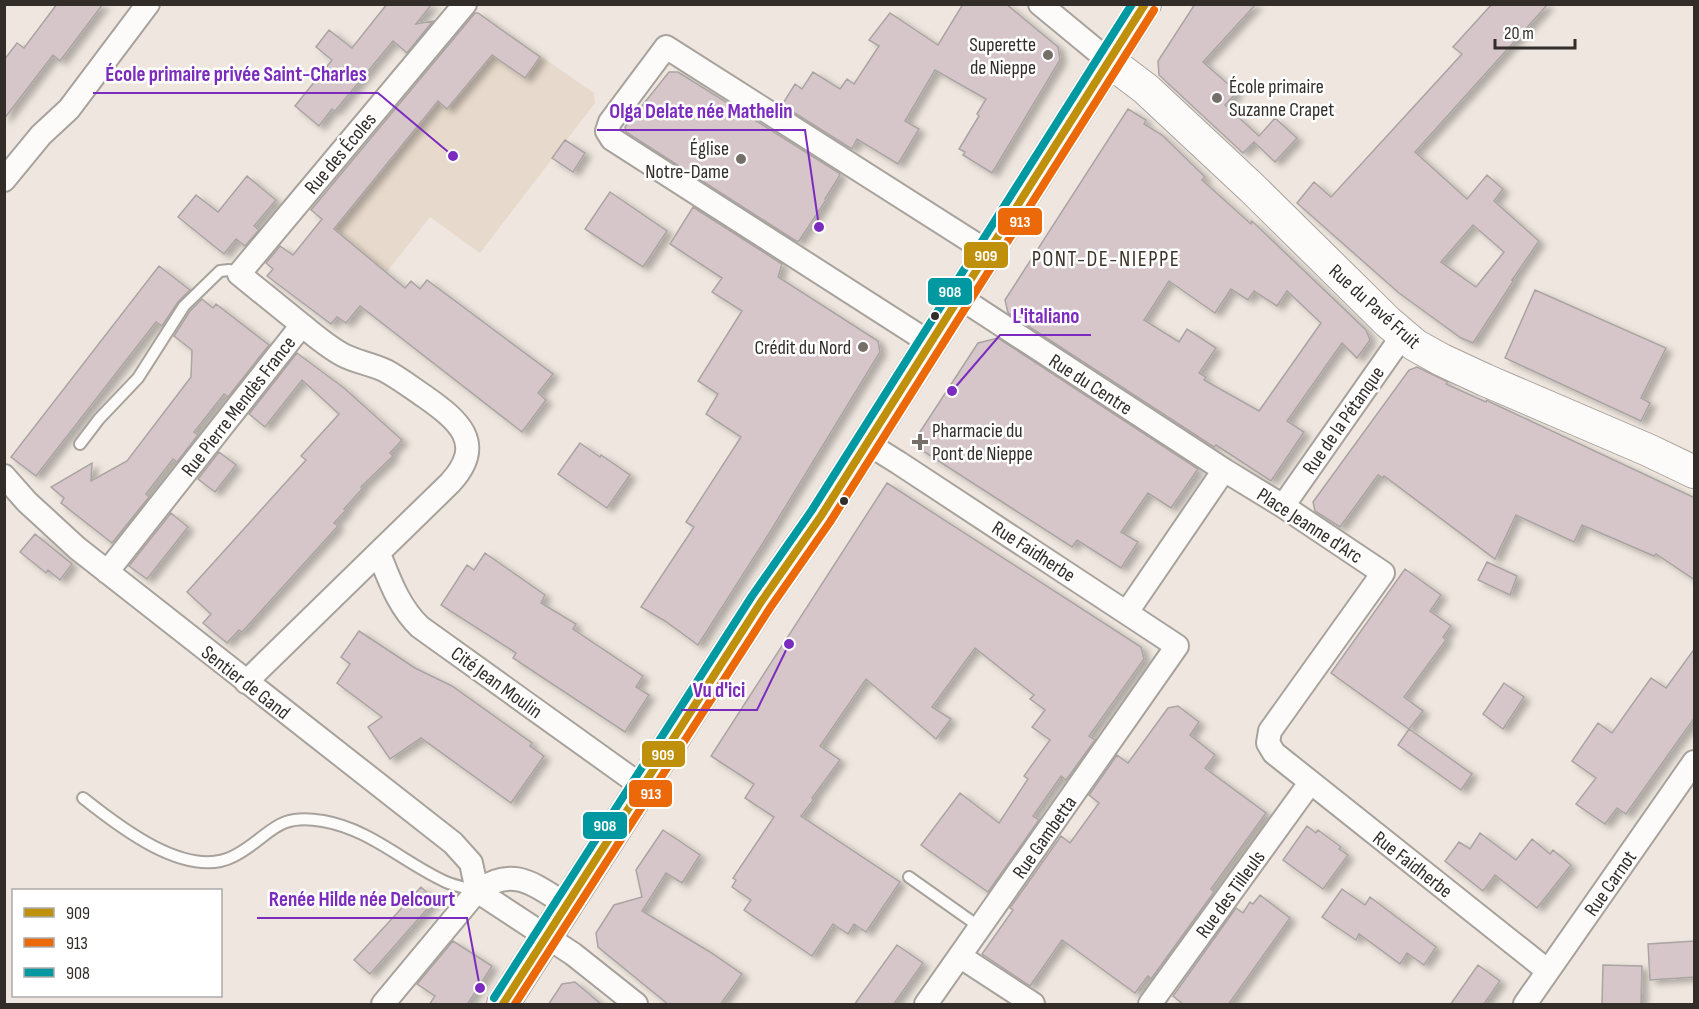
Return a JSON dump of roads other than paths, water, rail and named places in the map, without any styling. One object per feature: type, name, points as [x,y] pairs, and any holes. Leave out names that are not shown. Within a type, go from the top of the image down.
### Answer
[{"type":"main road","points":[[503,1005],[761,602],[821,516],[1145,4]]},
{"type":"main road","name":"Rue du Pavé Fruit","points":[[1109,61],[1146,89],[1403,335],[1426,352],[1695,472]]},
{"type":"street","points":[[4,180],[34,143],[69,109],[148,4]]},
{"type":"street","name":"Rue des Écoles","points":[[239,274],[465,4]]},
{"type":"street","points":[[1040,4],[1109,61]]},
{"type":"street","points":[[930,343],[612,139],[608,131],[610,122],[666,47],[988,252]]},
{"type":"street","name":"Rue Pierre Mendès France","points":[[107,572],[302,326],[239,274]]},
{"type":"street","name":"Rue du Centre","points":[[959,297],[1224,470]]},
{"type":"street","points":[[246,682],[457,476],[465,460],[464,435],[451,415],[395,376],[341,354],[302,326]]},
{"type":"street","name":"Rue de la Pétanque","points":[[1283,506],[1403,335]]},
{"type":"street","name":"Rue Faidherbe","points":[[867,443],[1177,646],[1161,668]]},
{"type":"street","points":[[1127,612],[1224,470]]},
{"type":"street","name":"Place Jeanne d'Arc","points":[[1224,470],[1283,506],[1383,573],[1274,725]]},
{"type":"street","name":"Sentier de Gand","points":[[4,476],[59,533],[453,843],[471,863],[477,891]]},
{"type":"street","name":"Cité Jean Moulin","points":[[379,554],[397,598],[412,620],[643,787]]},
{"type":"street","name":"Rue Gambetta","points":[[926,1005],[1161,668]]},
{"type":"street","name":"Rue Faidherbe","points":[[1274,725],[1268,736],[1270,747],[1310,783],[1548,971]]},
{"type":"street","name":"Rue Carnot","points":[[1525,1005],[1695,762]]},
{"type":"street","name":"Rue des Tilleuls","points":[[1150,1005],[1310,783]]},
{"type":"street","points":[[383,1005],[477,891],[497,879],[514,879],[539,888],[567,905]]},
{"type":"street","points":[[477,891],[582,961],[636,1005]]},
{"type":"street","points":[[961,957],[1033,1005]]},
{"type":"lane","points":[[80,444],[99,418],[138,378],[184,306],[220,271],[229,270],[239,274]]},
{"type":"lane","points":[[83,798],[132,835],[170,855],[220,861],[233,857],[272,827],[283,822],[310,819],[346,826],[364,833],[447,883],[477,891]]},
{"type":"lane","points":[[909,877],[981,928]]},
{"type":"place","name":"Superette de Nieppe","points":[[1048,55]]},
{"type":"place","name":"École primaire Suzanne Crapet","points":[[1217,98]]},
{"type":"place","name":"École primaire privée Saint-Charles","points":[[453,156]]},
{"type":"place","name":"Église Notre-Dame","points":[[741,159]]},
{"type":"place","name":"Olga Delate née Mathelin","points":[[819,227]]},
{"type":"place","name":"Crédit du Nord","points":[[863,347]]},
{"type":"place","name":"L'italiano","points":[[952,391]]},
{"type":"place","name":"Pharmacie du Pont de Nieppe","points":[[920,442]]},
{"type":"place","name":"Vu d'ici","points":[[789,644]]},
{"type":"place","name":"Renée Hilde née Delcourt","points":[[480,988]]},
{"type":"district","name":"PONT-DE-NIEPPE","points":[[1106,258]]}]
